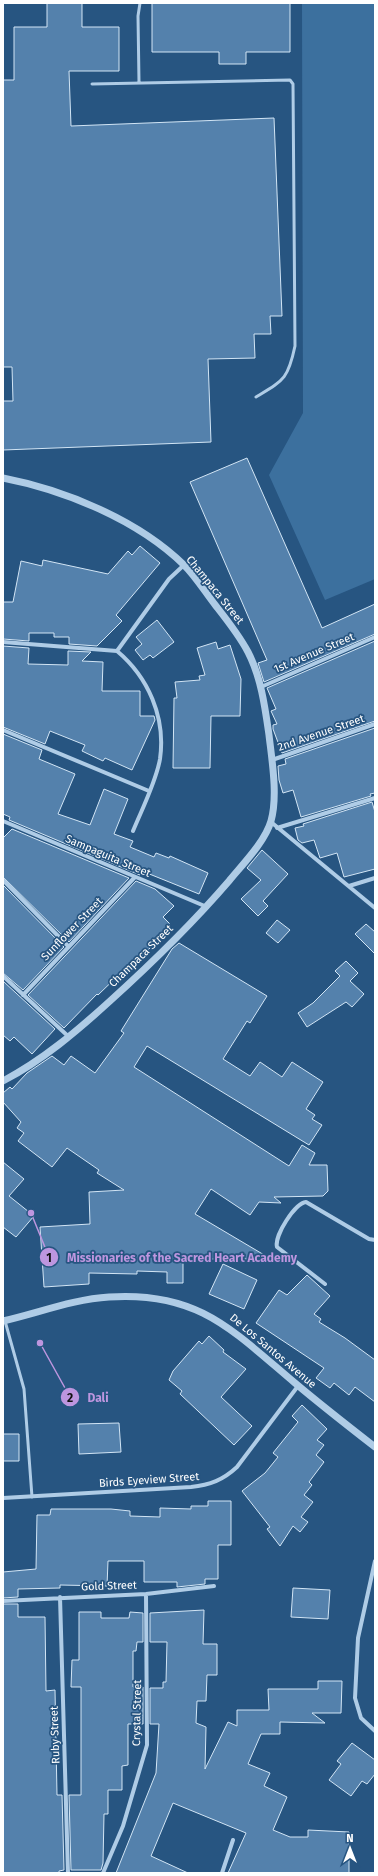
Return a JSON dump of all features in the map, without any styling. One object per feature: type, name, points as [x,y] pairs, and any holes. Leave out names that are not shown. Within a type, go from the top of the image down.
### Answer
[{"type":"street","name":"Champaca Street","points":[[3,478],[30,483],[89,504],[149,537],[184,565],[231,625],[249,653],[261,687],[272,760],[274,794],[271,822],[254,851],[207,907],[149,966],[69,1036],[28,1068],[3,1081]]},
{"type":"street","points":[[117,651],[169,579],[184,565]]},
{"type":"street","name":"1st Avenue Street","points":[[261,687],[375,637]]},
{"type":"street","points":[[3,642],[117,651],[131,663],[145,683],[155,704],[161,731],[160,760],[134,831]]},
{"type":"street","name":"2nd Avenue Street","points":[[272,760],[375,724]]},
{"type":"street","points":[[3,730],[149,791]]},
{"type":"street","points":[[277,828],[375,798]]},
{"type":"street","name":"Sampaguita Street","points":[[3,821],[207,907]]},
{"type":"street","points":[[271,822],[375,908]]},
{"type":"street","name":"Sunflower Street","points":[[23,995],[135,877]]},
{"type":"street","points":[[349,886],[375,878]]},
{"type":"street","points":[[3,880],[68,946]]},
{"type":"street","points":[[3,976],[69,1036]]},
{"type":"street","points":[[325,1284],[277,1247],[277,1238],[297,1205],[306,1202],[369,1239],[375,1240]]},
{"type":"street","name":"De Los Santos Avenue","points":[[4,1321],[94,1299],[126,1296],[161,1299],[198,1310],[214,1317],[229,1327],[298,1386],[375,1447]]},
{"type":"street","name":"Birds Eyeview Street","points":[[3,1498],[191,1486],[216,1482],[237,1467],[298,1386]]},
{"type":"street","points":[[375,1561],[358,1638],[355,1698],[361,1718],[375,1732]]},
{"type":"street","name":"Gold Street","points":[[3,1601],[60,1597],[146,1594],[214,1586]]},
{"type":"street","name":"Crystal Street","points":[[103,1873],[123,1826],[147,1745],[146,1594]]},
{"type":"street","name":"Ruby Street","points":[[60,1597],[68,1873]]},
{"type":"street","points":[[222,1873],[233,1840]]},
{"type":"lane","points":[[139,82],[138,16],[140,3]]},
{"type":"lane","points":[[92,84],[290,80],[293,84],[295,346],[291,366],[281,382],[256,397]]},
{"type":"lane","points":[[4,1321],[24,1389],[32,1497]]},
{"type":"shaded area","points":[[302,3],[375,3],[375,579],[325,600],[269,475],[303,413]]},
{"type":"building","points":[[47,3],[82,3],[82,27],[119,27],[119,71],[69,71],[71,126],[274,118],[282,316],[270,316],[271,334],[254,334],[255,358],[208,359],[211,442],[3,450],[3,401],[13,401],[12,367],[3,367],[3,80],[14,80],[14,27],[47,27]]},
{"type":"building","points":[[152,3],[290,3],[290,52],[246,52],[246,64],[219,64],[219,52],[152,52]]},
{"type":"building","points":[[247,458],[322,628],[375,604],[375,634],[264,682],[258,663],[267,660],[190,482]]},
{"type":"building","points":[[140,546],[160,563],[116,615],[122,621],[97,646],[69,644],[69,637],[54,637],[54,633],[29,633],[29,641],[3,639],[3,602],[13,602],[21,561],[42,566],[43,560],[108,574],[128,551],[132,555]]},
{"type":"building","points":[[157,620],[174,642],[153,658],[150,655],[143,660],[135,650],[142,644],[136,637]]},
{"type":"building","points":[[375,641],[375,721],[282,753],[273,729],[273,725],[277,724],[271,711],[276,709],[267,688]]},
{"type":"building","points":[[216,642],[218,649],[230,645],[241,679],[240,716],[211,716],[210,768],[173,768],[174,698],[177,698],[175,682],[200,680],[199,676],[205,675],[197,648]]},
{"type":"building","points":[[3,646],[29,648],[28,664],[68,665],[68,651],[91,652],[82,661],[103,662],[102,691],[140,691],[140,716],[154,716],[155,720],[132,770],[105,758],[103,761],[82,751],[85,745],[50,731],[45,744],[3,727]]},
{"type":"building","points":[[375,728],[375,793],[370,794],[371,796],[301,817],[293,790],[283,793],[279,780],[278,766],[286,764],[285,759]]},
{"type":"building","points":[[3,734],[42,750],[39,759],[75,774],[58,814],[90,825],[104,789],[128,799],[114,834],[133,841],[130,847],[154,857],[156,853],[169,858],[170,856],[208,873],[199,894],[132,867],[140,875],[9,820],[10,817],[3,814]]},
{"type":"building","points":[[372,802],[375,812],[375,869],[344,877],[337,853],[320,858],[314,840],[302,843],[298,840],[295,828],[304,826],[303,824]]},
{"type":"building","points":[[12,829],[129,878],[69,942],[3,877],[3,838]]},
{"type":"building","points":[[262,850],[288,874],[263,901],[268,906],[258,916],[241,899],[261,880],[247,868]]},
{"type":"building","points":[[136,881],[155,889],[174,906],[163,917],[170,924],[162,933],[164,934],[129,969],[127,967],[98,995],[97,994],[64,1028],[28,995]]},
{"type":"building","points":[[3,885],[64,947],[23,990],[3,973]]},
{"type":"building","points":[[277,920],[290,930],[278,943],[266,933]]},
{"type":"building","points":[[366,924],[375,932],[375,954],[355,934]]},
{"type":"building","points":[[179,943],[267,996],[250,1023],[247,1021],[223,1059],[250,1076],[260,1062],[282,1077],[292,1062],[323,1082],[306,1109],[315,1115],[312,1119],[322,1125],[309,1145],[147,1046],[134,1067],[289,1166],[302,1145],[315,1153],[309,1165],[327,1165],[328,1191],[323,1196],[274,1197],[281,1203],[259,1202],[250,1215],[211,1189],[195,1214],[271,1259],[191,1259],[183,1255],[183,1283],[167,1283],[167,1272],[137,1271],[137,1274],[89,1273],[89,1284],[44,1287],[40,1227],[90,1224],[89,1192],[124,1190],[97,1173],[99,1170],[67,1148],[52,1167],[18,1141],[24,1133],[17,1128],[21,1122],[3,1102],[3,1093],[10,1087],[12,1089],[27,1073],[52,1056],[64,1065],[71,1056],[95,1073],[124,1033],[121,1031],[172,949]]},
{"type":"building","points":[[346,961],[358,973],[350,981],[364,994],[352,1007],[346,1002],[307,1027],[298,1013],[313,1003],[340,976],[335,971]]},
{"type":"building","points":[[3,981],[55,1029],[32,1054],[14,1037],[10,1041],[3,1035]]},
{"type":"building","points":[[3,1162],[24,1179],[9,1196],[34,1216],[16,1237],[3,1227]]},
{"type":"building","points":[[223,1264],[257,1280],[244,1309],[209,1294]]},
{"type":"building","points":[[307,1275],[330,1296],[314,1314],[321,1319],[319,1322],[345,1338],[375,1360],[375,1402],[355,1387],[349,1395],[334,1383],[330,1388],[316,1378],[324,1368],[256,1323],[279,1290],[287,1295]]},
{"type":"building","points":[[209,1336],[224,1350],[223,1352],[246,1369],[221,1397],[252,1426],[234,1445],[180,1394],[182,1391],[169,1380],[173,1371],[199,1341],[202,1344]]},
{"type":"building","points":[[302,1405],[327,1429],[317,1440],[324,1445],[316,1455],[324,1462],[309,1482],[312,1485],[304,1495],[313,1502],[301,1517],[308,1522],[300,1532],[293,1526],[280,1546],[267,1529],[270,1527],[242,1491],[265,1473],[278,1457],[273,1453],[298,1422],[292,1416]]},
{"type":"building","points":[[119,1423],[121,1452],[79,1454],[78,1424]]},
{"type":"building","points":[[3,1434],[19,1434],[19,1461],[3,1461]]},
{"type":"building","points":[[208,1501],[231,1501],[231,1545],[218,1545],[218,1579],[205,1579],[205,1584],[177,1587],[177,1582],[144,1582],[144,1561],[108,1561],[107,1586],[60,1585],[60,1588],[18,1589],[18,1597],[3,1598],[3,1572],[36,1569],[37,1515],[50,1515],[51,1509],[111,1509],[130,1511],[130,1516],[160,1517],[160,1508],[191,1509],[191,1506],[208,1506]]},
{"type":"building","points":[[293,1588],[330,1590],[328,1619],[291,1617]]},
{"type":"building","points":[[3,1604],[18,1604],[18,1617],[45,1617],[46,1691],[55,1690],[57,1795],[62,1795],[64,1870],[59,1871],[59,1873],[3,1873]]},
{"type":"building","points":[[204,1610],[203,1644],[217,1644],[217,1675],[207,1675],[206,1701],[197,1701],[196,1723],[206,1727],[205,1769],[228,1722],[237,1726],[237,1710],[269,1710],[268,1689],[318,1689],[318,1681],[342,1681],[341,1713],[312,1713],[325,1723],[280,1722],[280,1734],[261,1734],[248,1764],[270,1773],[264,1786],[287,1797],[273,1830],[290,1837],[308,1837],[308,1830],[349,1832],[349,1873],[228,1873],[246,1833],[173,1803],[151,1856],[188,1873],[116,1873],[156,1773],[159,1724],[150,1724],[150,1688],[163,1688],[163,1682],[166,1682],[167,1642],[150,1642],[150,1613]]},
{"type":"building","points":[[79,1612],[101,1612],[101,1618],[129,1618],[130,1612],[143,1613],[143,1642],[137,1642],[136,1651],[133,1651],[133,1687],[143,1687],[143,1724],[128,1724],[128,1765],[122,1766],[122,1790],[108,1790],[108,1814],[104,1814],[103,1863],[101,1870],[71,1870],[69,1795],[81,1795],[81,1687],[71,1687],[72,1660],[79,1660]]},
{"type":"building","points":[[352,1743],[375,1760],[375,1774],[367,1784],[362,1781],[351,1796],[329,1780],[341,1764],[337,1761]]},
{"type":"place","name":"Missionaries of the Sacred Heart Academy","points":[[31,1213]]},
{"type":"place","name":"Dali","points":[[40,1343]]}]
